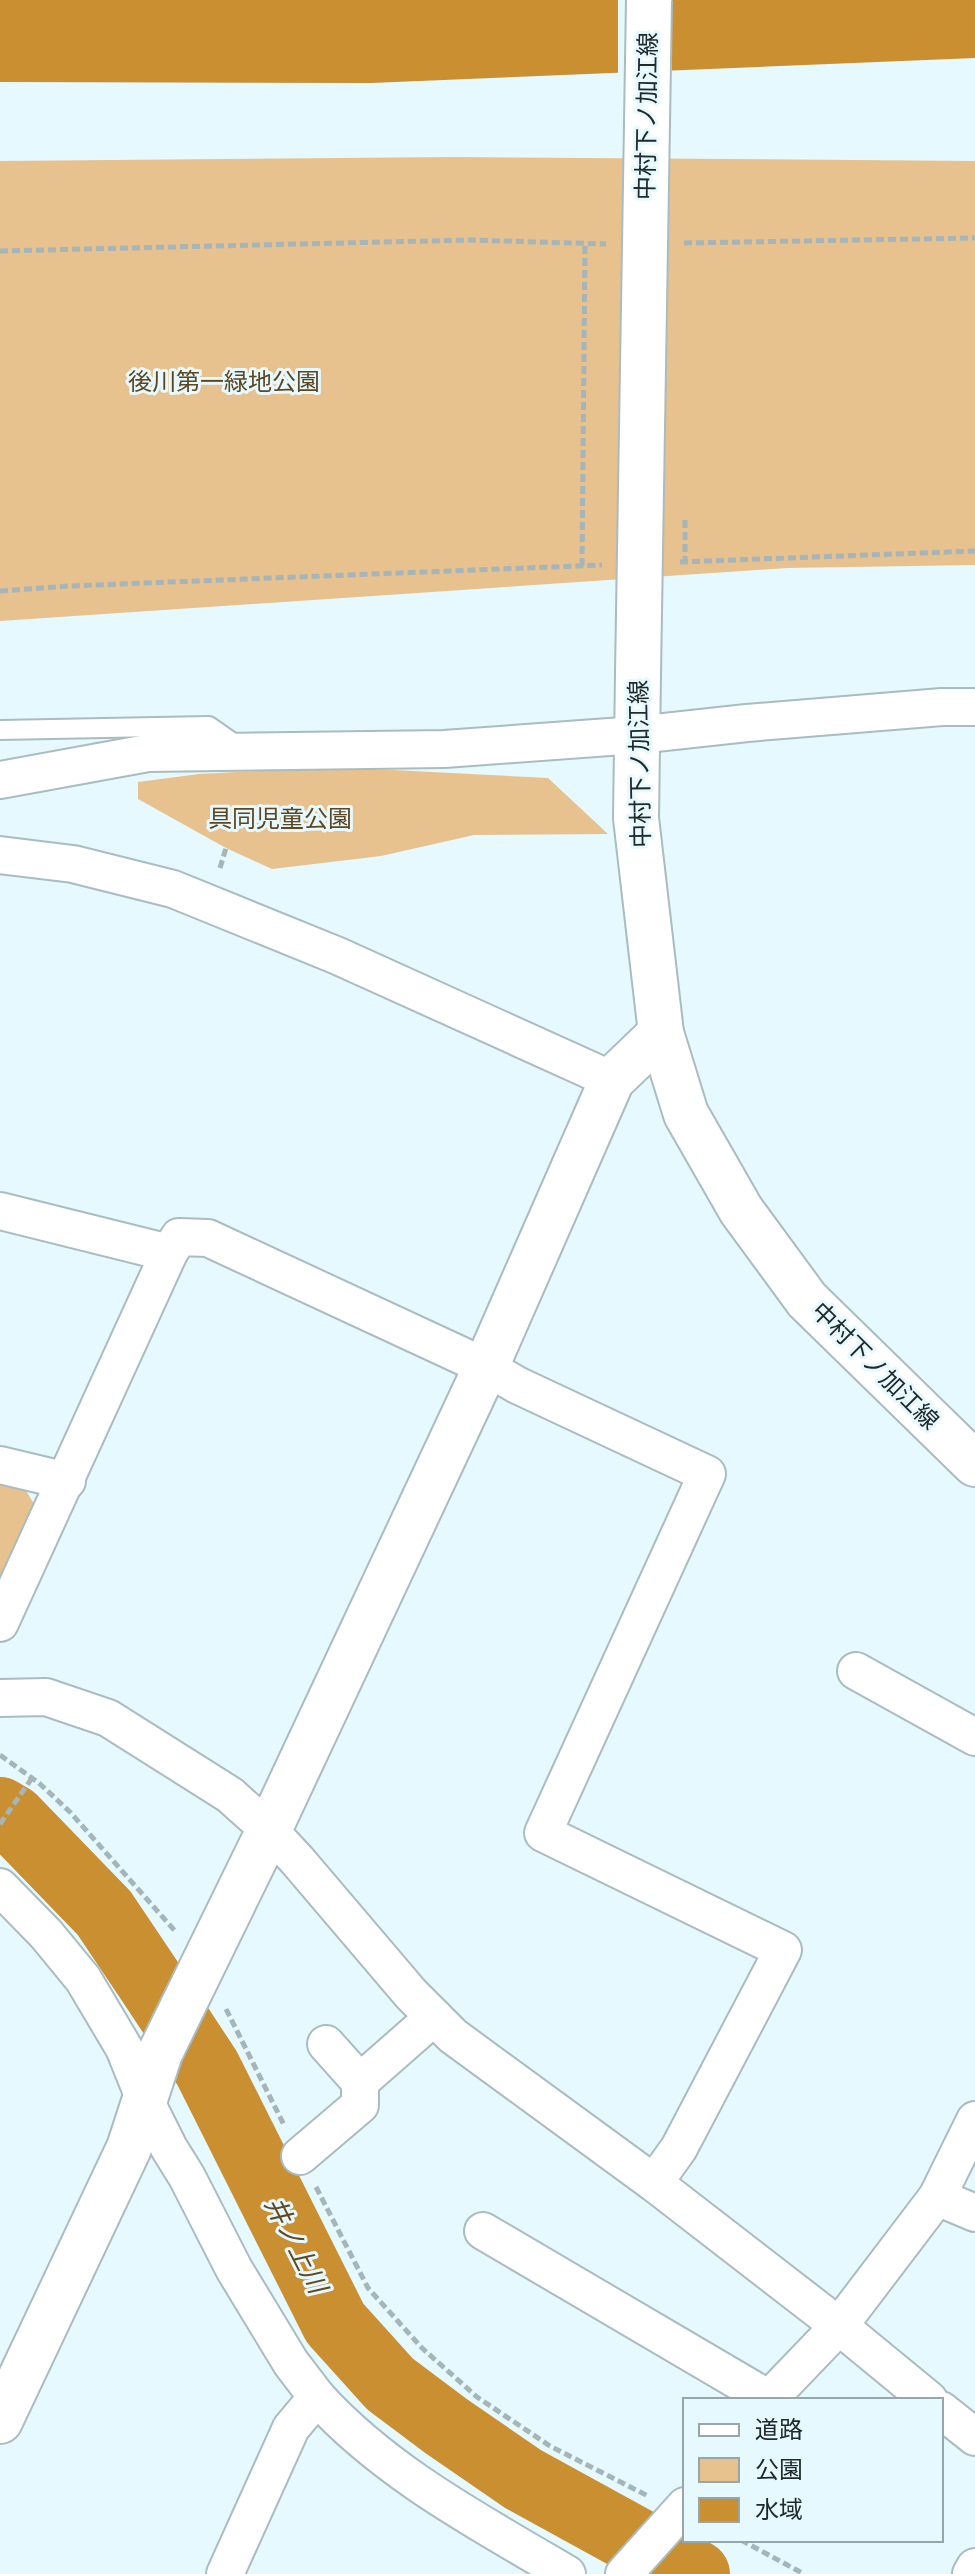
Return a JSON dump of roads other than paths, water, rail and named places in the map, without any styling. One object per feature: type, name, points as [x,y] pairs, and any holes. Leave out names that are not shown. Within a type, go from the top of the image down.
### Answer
[{"type":"main road","name":"中村下ノ加江線","points":[[649,0],[636,818],[661,1033],[686,1114],[741,1210],[772,1254],[807,1300],[975,1464]]},
{"type":"main road","points":[[0,2421],[129,2148],[160,2053],[269,1830],[486,1367],[612,1080],[661,1033]]},
{"type":"street","points":[[0,780],[148,753],[444,749],[942,707],[975,707]]},
{"type":"street","points":[[0,855],[73,864],[173,889],[338,956],[612,1080]]},
{"type":"street","points":[[0,1211],[169,1253]]},
{"type":"street","points":[[0,1623],[179,1237],[208,1238],[707,1474],[543,1833],[783,1950],[679,2148],[654,2183]]},
{"type":"street","points":[[0,1465],[67,1481]]},
{"type":"street","points":[[856,1671],[975,1737]]},
{"type":"street","points":[[0,1698],[46,1697],[108,1718],[230,1795],[269,1830],[411,1994],[453,2036],[654,2183],[927,2398]]},
{"type":"street","points":[[0,1887],[46,1934],[83,1979],[124,2048],[145,2100],[241,2283],[291,2363],[317,2397],[343,2426],[439,2499],[567,2574]]},
{"type":"street","points":[[360,2082],[434,2017]]},
{"type":"street","points":[[300,2156],[360,2105],[360,2082],[326,2044]]},
{"type":"street","points":[[770,2398],[839,2326],[937,2197],[975,2120]]},
{"type":"street","points":[[937,2197],[975,2213]]},
{"type":"street","points":[[483,2231],[765,2398]]},
{"type":"street","points":[[225,2574],[291,2428],[317,2397]]},
{"type":"street","points":[[943,2412],[975,2437]]},
{"type":"street","points":[[627,2572],[682,2509]]},
{"type":"street","points":[[971,2574],[975,2567]]},
{"type":"lane","points":[[0,730],[209,726],[245,751]]},
{"type":"water","points":[[0,0],[975,0],[975,58],[371,83],[0,82]]},
{"type":"waterway","name":"井ノ上川","points":[[0,1811],[12,1818],[104,1913],[207,2068],[335,2323],[390,2384],[523,2479],[696,2574]]},
{"type":"park label","name":"後川第一緑地公園","points":[[224,382]]},
{"type":"park label","name":"具同児童公園","points":[[280,819]]}]
